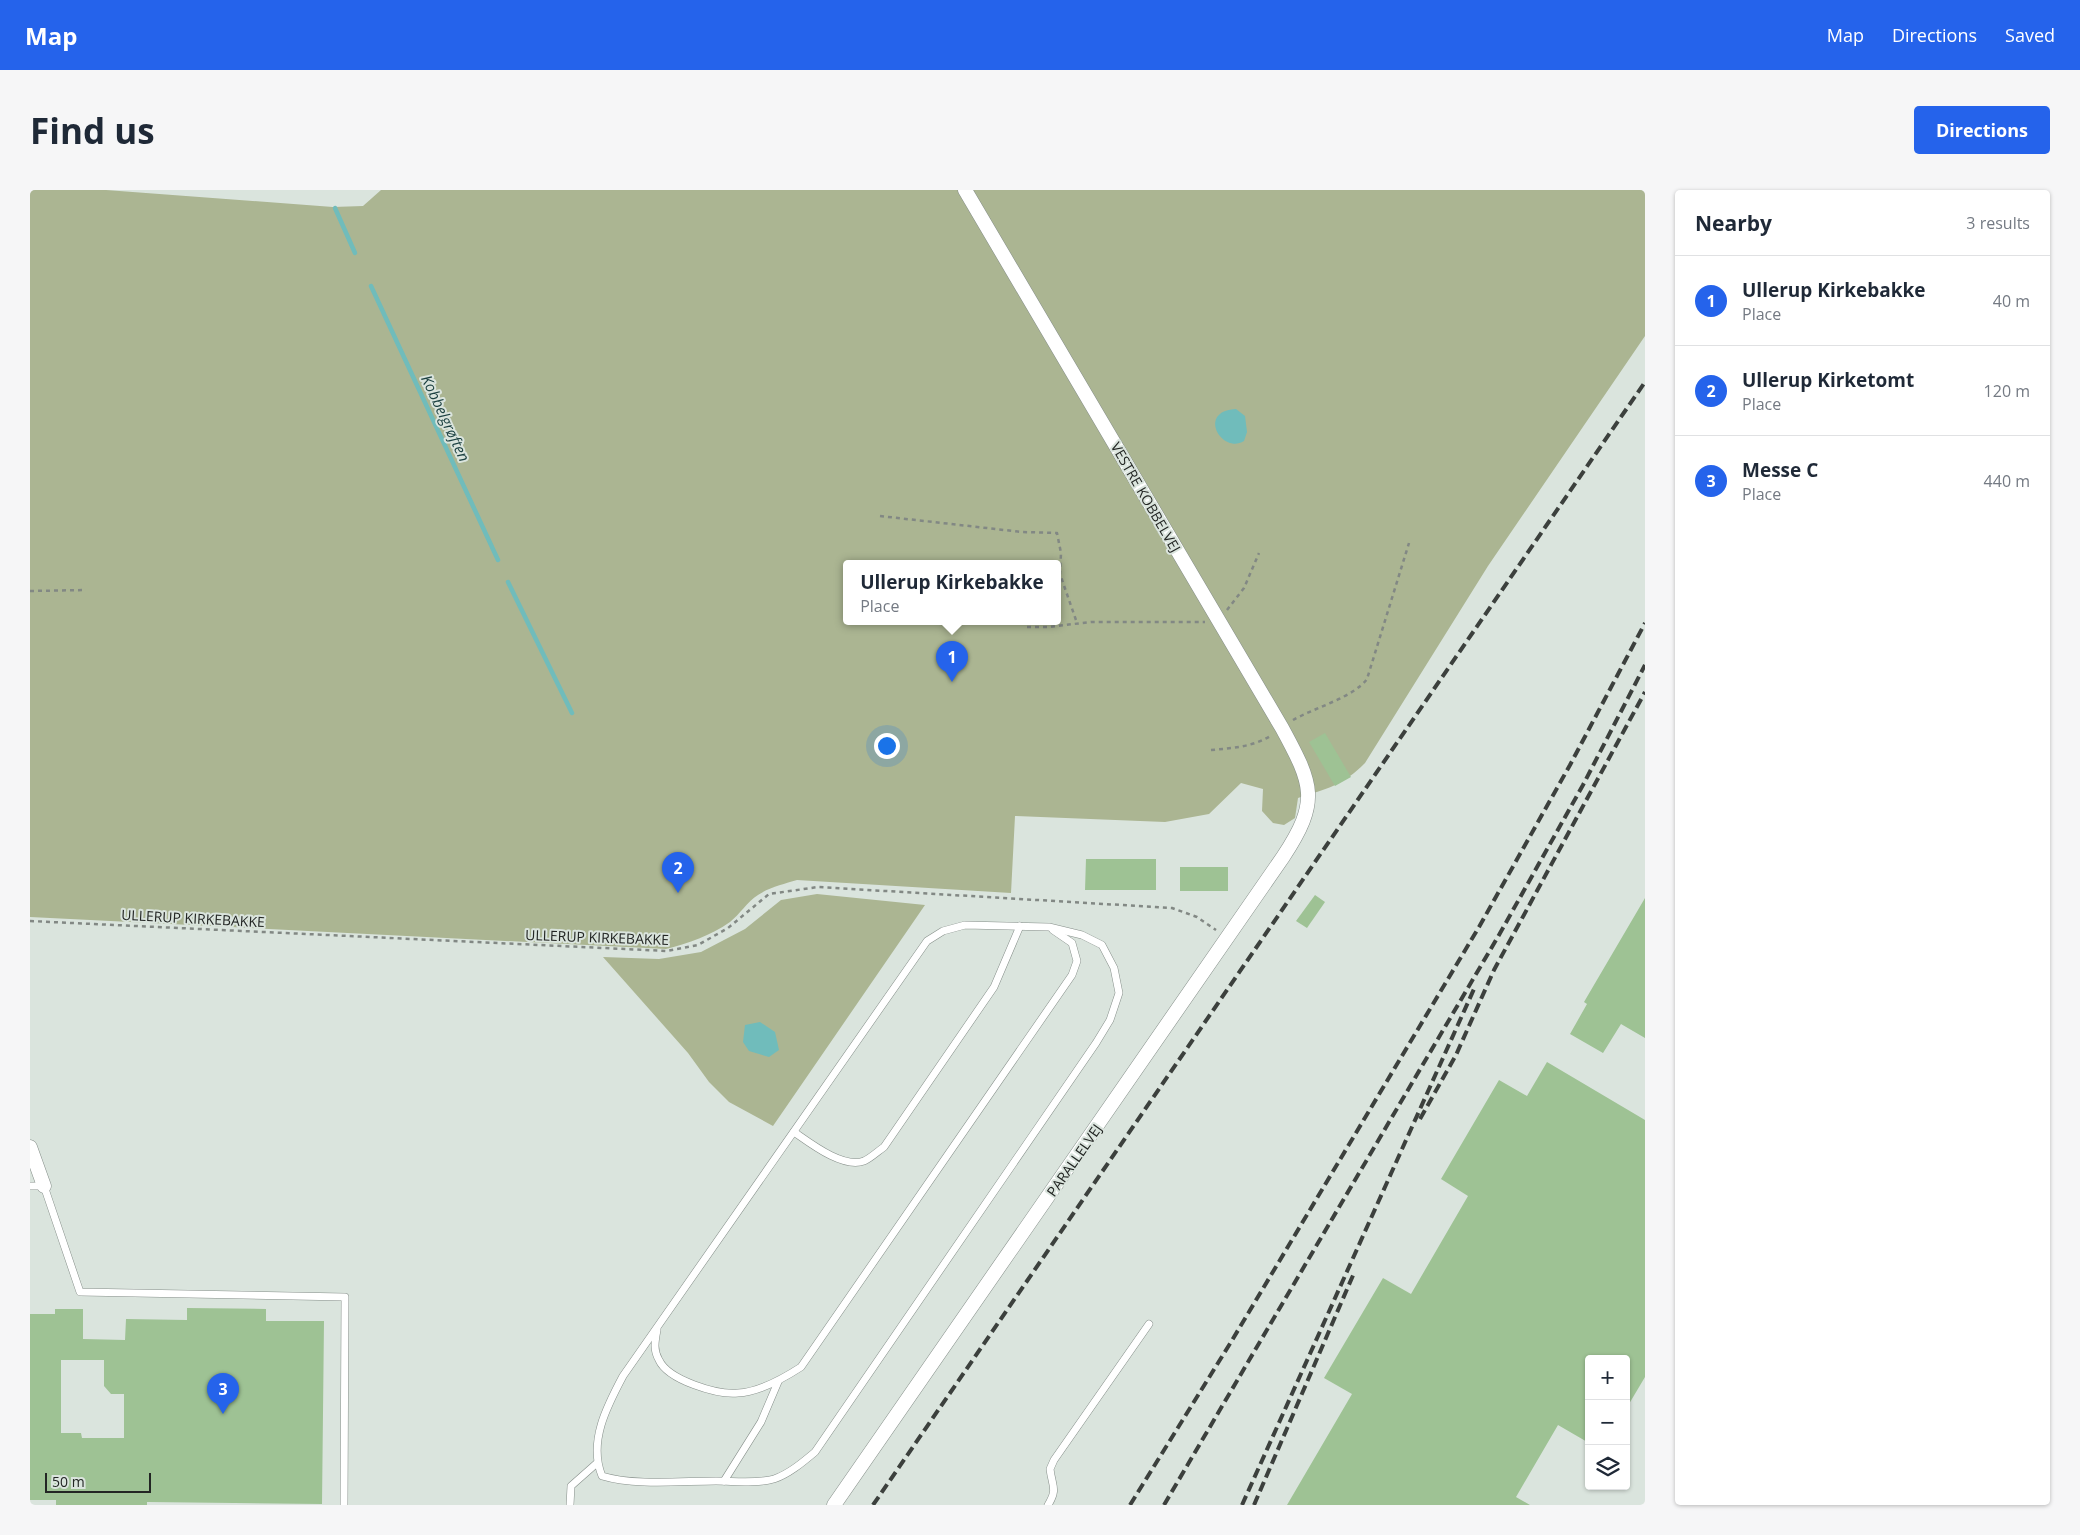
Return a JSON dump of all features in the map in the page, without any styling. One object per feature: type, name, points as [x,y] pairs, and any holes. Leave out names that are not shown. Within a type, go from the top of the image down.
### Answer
[{"type":"street","name":"VESTRE KOBBELVEJ","points":[[965,190],[1282,728],[1305,777],[1308,798],[1307,810]]},
{"type":"street","name":"PARALLELVEJ","points":[[834,1505],[1296,837],[1307,810]]},
{"type":"street","points":[[30,1147],[37,1186]]},
{"type":"lane","points":[[965,925],[1020,926],[1049,927],[1082,936],[1102,945],[1114,968],[1119,993],[1110,1020],[815,1452],[797,1467],[774,1479],[724,1481],[616,1480],[602,1476],[597,1463],[598,1441],[605,1411],[623,1376],[927,941],[942,931],[965,925]]},
{"type":"lane","points":[[794,1132],[819,1149],[844,1161],[864,1161],[884,1147],[994,987],[1020,926]]},
{"type":"lane","points":[[658,1325],[654,1344],[659,1362],[676,1377],[705,1388],[738,1393],[778,1382],[802,1367],[1072,976],[1077,960],[1072,943],[1049,927]]},
{"type":"lane","points":[[37,1186],[80,1292],[345,1296],[344,1505]]},
{"type":"lane","points":[[1048,1505],[1053,1497],[1055,1486],[1050,1469],[1054,1460],[1149,1324]]},
{"type":"lane","points":[[724,1481],[761,1422],[778,1382]]},
{"type":"lane","points":[[570,1505],[570,1486],[597,1463]]},
{"type":"path","points":[[880,516],[1022,532],[1057,533],[1061,560]]},
{"type":"path","points":[[1212,750],[1248,746],[1262,741],[1312,710],[1352,692],[1364,683],[1369,674],[1409,542]]},
{"type":"path","points":[[1027,627],[1048,627],[1077,623],[1168,621],[1198,623],[1216,616],[1229,608],[1240,596],[1259,553]]},
{"type":"path","points":[[1061,577],[1077,623]]},
{"type":"path","points":[[30,591],[86,590]]},
{"type":"path","name":"ULLERUP KIRKEBAKKE","points":[[30,920],[666,951],[698,945],[728,928],[769,894],[818,887],[1172,908],[1197,917],[1227,938]]},
{"type":"green space","points":[[30,190],[106,190],[333,207],[363,206],[381,190],[1645,190],[1645,336],[1488,566],[1365,763],[1357,770],[1334,785],[1298,798],[1295,818],[1284,825],[1273,823],[1262,811],[1263,789],[1241,783],[1209,814],[1165,822],[1015,816],[1011,893],[797,880],[772,888],[758,895],[730,922],[715,931],[691,942],[666,949],[30,917]]},
{"type":"green space","points":[[817,894],[925,905],[773,1126],[729,1102],[709,1082],[688,1053],[603,957],[659,959],[701,952],[745,929],[781,900]]},
{"type":"water","points":[[1236,409],[1245,416],[1247,432],[1244,441],[1236,444],[1221,438],[1215,424],[1217,417],[1224,412]]},
{"type":"water","points":[[760,1022],[775,1032],[779,1050],[769,1057],[749,1051],[743,1042],[745,1025]]},
{"type":"building","points":[[1325,733],[1351,777],[1335,786],[1309,742]]},
{"type":"building","points":[[1086,859],[1156,859],[1156,890],[1085,890]]},
{"type":"building","points":[[1180,867],[1228,867],[1228,891],[1180,891]]},
{"type":"building","points":[[1315,895],[1325,902],[1307,928],[1296,921]]},
{"type":"building","points":[[1645,898],[1645,1038],[1621,1024],[1603,1053],[1570,1034],[1587,1004],[1584,1002]]},
{"type":"building","points":[[1547,1062],[1645,1120],[1645,1377],[1630,1402],[1630,1355],[1585,1355],[1585,1441],[1558,1425],[1516,1497],[1530,1505],[1287,1505],[1352,1394],[1324,1378],[1383,1278],[1411,1294],[1468,1196],[1441,1179],[1499,1080],[1527,1096]]},
{"type":"building","points":[[187,1308],[266,1309],[266,1321],[324,1321],[322,1504],[147,1502],[147,1505],[56,1505],[56,1500],[30,1500],[30,1314],[55,1314],[55,1309],[83,1309],[83,1339],[125,1340],[126,1319],[187,1320]],"holes":[[[61,1360],[104,1360],[104,1386],[111,1394],[124,1394],[124,1438],[82,1438],[81,1433],[61,1433]]]},
{"type":"waterway","name":"Kobbelgrøften","points":[[335,208],[355,253]]},
{"type":"waterway","name":"Kobbelgrøften","points":[[371,286],[498,560]]},
{"type":"waterway","name":"Kobbelgrøften","points":[[508,582],[572,713]]},
{"type":"railway","points":[[873,1505],[1645,382]]},
{"type":"railway","points":[[1130,1505],[1231,1342],[1479,927],[1570,765],[1645,623]]},
{"type":"railway","points":[[1164,1505],[1499,935],[1583,785],[1645,665]]},
{"type":"railway","points":[[1420,1119],[1456,1055],[1494,970],[1645,692]]},
{"type":"railway","points":[[1242,1505],[1474,989]]},
{"type":"railway","points":[[1254,1505],[1354,1273]]},
{"type":"place","name":"Ullerup Kirkebakke","points":[[952,682]]},
{"type":"place","name":"Ullerup Kirketomt","points":[[678,893]]},
{"type":"place","name":"Messe C","points":[[223,1414]]}]
